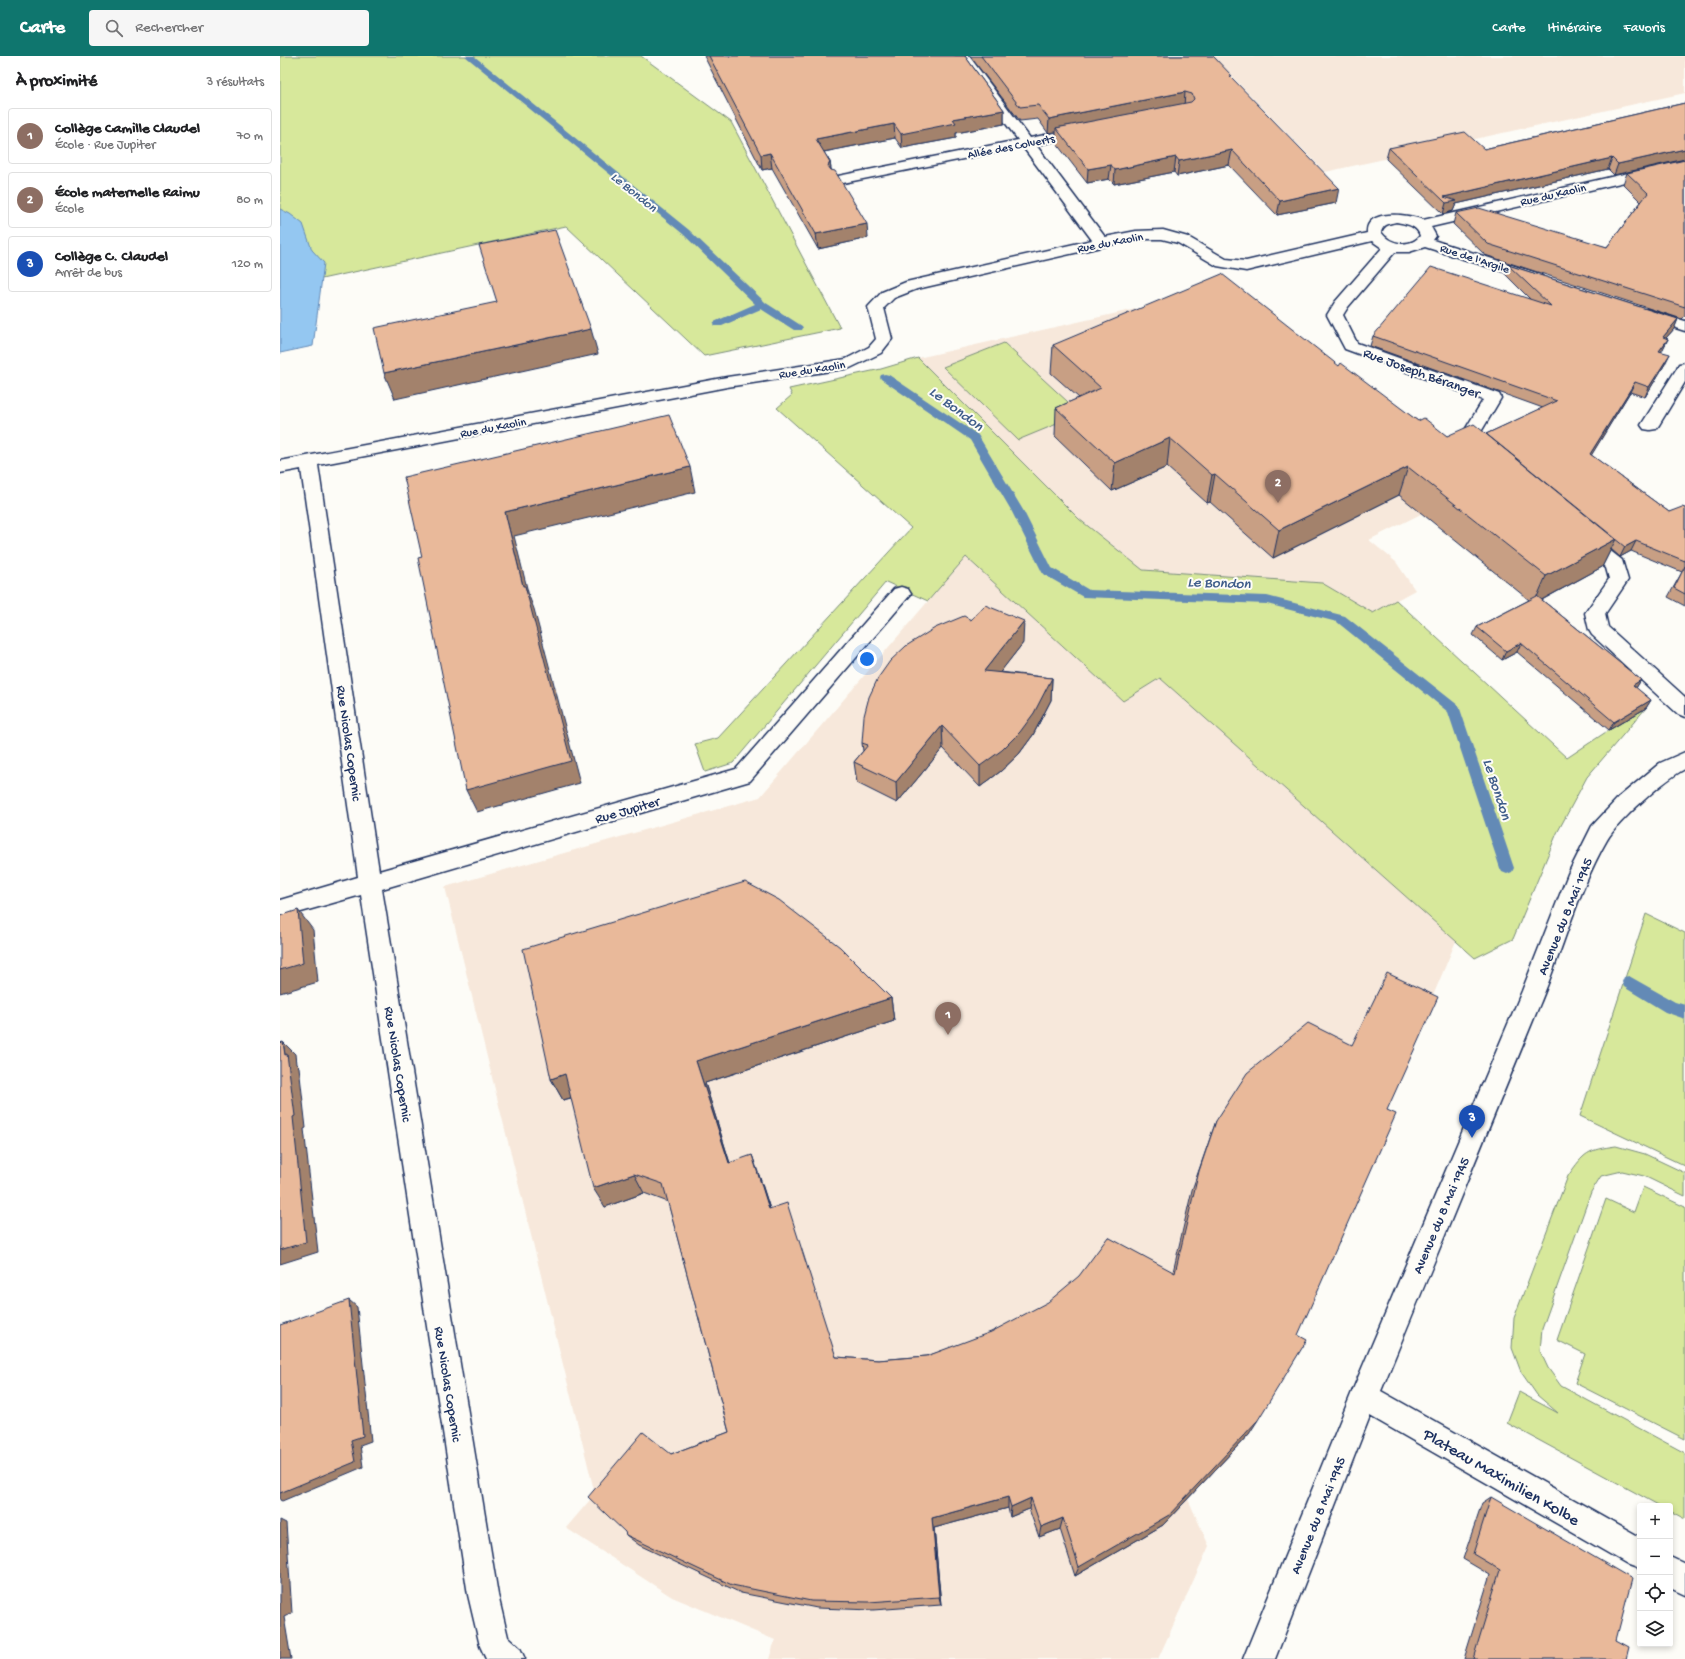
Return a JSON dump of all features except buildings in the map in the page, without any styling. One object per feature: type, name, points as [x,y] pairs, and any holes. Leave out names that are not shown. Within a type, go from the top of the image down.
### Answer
[{"type":"street","points":[[962,56],[1102,243]]},
{"type":"street","name":"Allée des Colverts","points":[[838,180],[1099,129]]},
{"type":"street","name":"Rue du Kaolin","points":[[1421,225],[1685,164]]},
{"type":"street","points":[[1396,218],[1410,220],[1421,225],[1427,230],[1428,236],[1425,242],[1416,247],[1403,248],[1392,246],[1379,240],[1375,236],[1374,232],[1376,225],[1384,220],[1396,218]]},
{"type":"street","name":"Rue du Kaolin","points":[[280,467],[308,460],[727,382],[850,363],[874,350],[884,339],[876,307],[888,295],[912,285],[1136,235],[1163,234],[1183,240],[1222,263],[1246,266],[1375,236]]},
{"type":"street","name":"Rue de l'Argile","points":[[1425,242],[1552,283]]},
{"type":"street","name":"Rue Joseph Béranger","points":[[1392,246],[1341,305],[1336,315],[1351,346],[1493,398],[1466,443],[1484,457]]},
{"type":"street","points":[[1633,310],[1685,326]]},
{"type":"street","points":[[1650,424],[1685,368]]},
{"type":"street","name":"Rue Nicolas Copernic","points":[[308,460],[370,883],[483,1595],[495,1646],[509,1659]]},
{"type":"street","points":[[1573,531],[1615,565],[1618,580],[1595,613],[1599,630],[1685,709]]},
{"type":"street","name":"Rue Jupiter","points":[[280,908],[743,775],[901,594]]},
{"type":"street","name":"Avenue du 8 Mai 1945","points":[[1259,1659],[1364,1397],[1534,992],[1579,874],[1600,832],[1627,803],[1667,769],[1685,760]]},
{"type":"street","name":"Plateau Maximilien Kolbe","points":[[1364,1397],[1637,1552]]},
{"type":"street","points":[[1673,1574],[1685,1580]]},
{"type":"shaded area","points":[[1212,56],[1685,56],[1685,93],[1325,172]]},
{"type":"shaded area","points":[[1171,301],[1473,488],[1369,540],[1396,562],[1415,590],[1373,613],[1322,583],[1143,570],[1079,519],[918,358]]},
{"type":"shaded area","points":[[966,557],[1123,701],[1160,678],[1456,941],[1249,1434],[1188,1499],[1209,1546],[1158,1659],[769,1659],[775,1640],[672,1597],[566,1528],[595,1494],[445,887],[760,797]]},
{"type":"green space","points":[[280,56],[641,56],[731,122],[840,328],[704,356],[566,226],[280,288]]},
{"type":"green space","points":[[1004,343],[1081,414],[1018,440],[943,367]]},
{"type":"green space","points":[[918,358],[1079,519],[1143,570],[1322,583],[1373,613],[1396,600],[1567,758],[1646,708],[1587,777],[1557,833],[1513,939],[1475,958],[1160,678],[1123,701],[966,557],[928,601],[886,582],[733,763],[705,772],[695,744],[718,738],[911,528],[777,408],[792,395],[789,389],[881,369]]},
{"type":"green space","points":[[1646,914],[1685,933],[1685,1166],[1580,1116]]},
{"type":"green space","points":[[1616,1146],[1645,1154],[1685,1173],[1685,1196],[1644,1176],[1622,1171],[1601,1176],[1591,1192],[1542,1329],[1540,1351],[1548,1368],[1561,1386],[1685,1453],[1685,1519],[1673,1513],[1673,1503],[1654,1503],[1507,1423],[1519,1392],[1558,1413],[1537,1395],[1521,1372],[1512,1348],[1514,1318],[1568,1176],[1583,1157],[1599,1149]]},
{"type":"green space","points":[[1643,1187],[1685,1207],[1685,1439],[1575,1383],[1585,1354],[1557,1340],[1606,1199],[1634,1212]]},
{"type":"water","points":[[280,209],[290,214],[303,224],[312,250],[324,263],[313,346],[280,353]]},
{"type":"waterway","name":"Le Bondon","points":[[469,56],[686,232],[762,305]]},
{"type":"waterway","points":[[718,324],[762,305]]},
{"type":"waterway","name":"Le Bondon","points":[[762,305],[798,328]]},
{"type":"waterway","name":"Le Bondon","points":[[885,377],[974,438],[1017,510],[1047,571],[1087,594],[1267,600],[1341,619],[1454,709],[1507,868]]},
{"type":"waterway","name":"Le Bondon","points":[[1629,982],[1670,1007],[1685,1012]]},
{"type":"place","name":"École maternelle Raimu","points":[[1278,503]]},
{"type":"place","name":"Collège Camille Claudel","points":[[948,1035]]},
{"type":"place","name":"Collège C. Claudel","points":[[1472,1138]]}]
